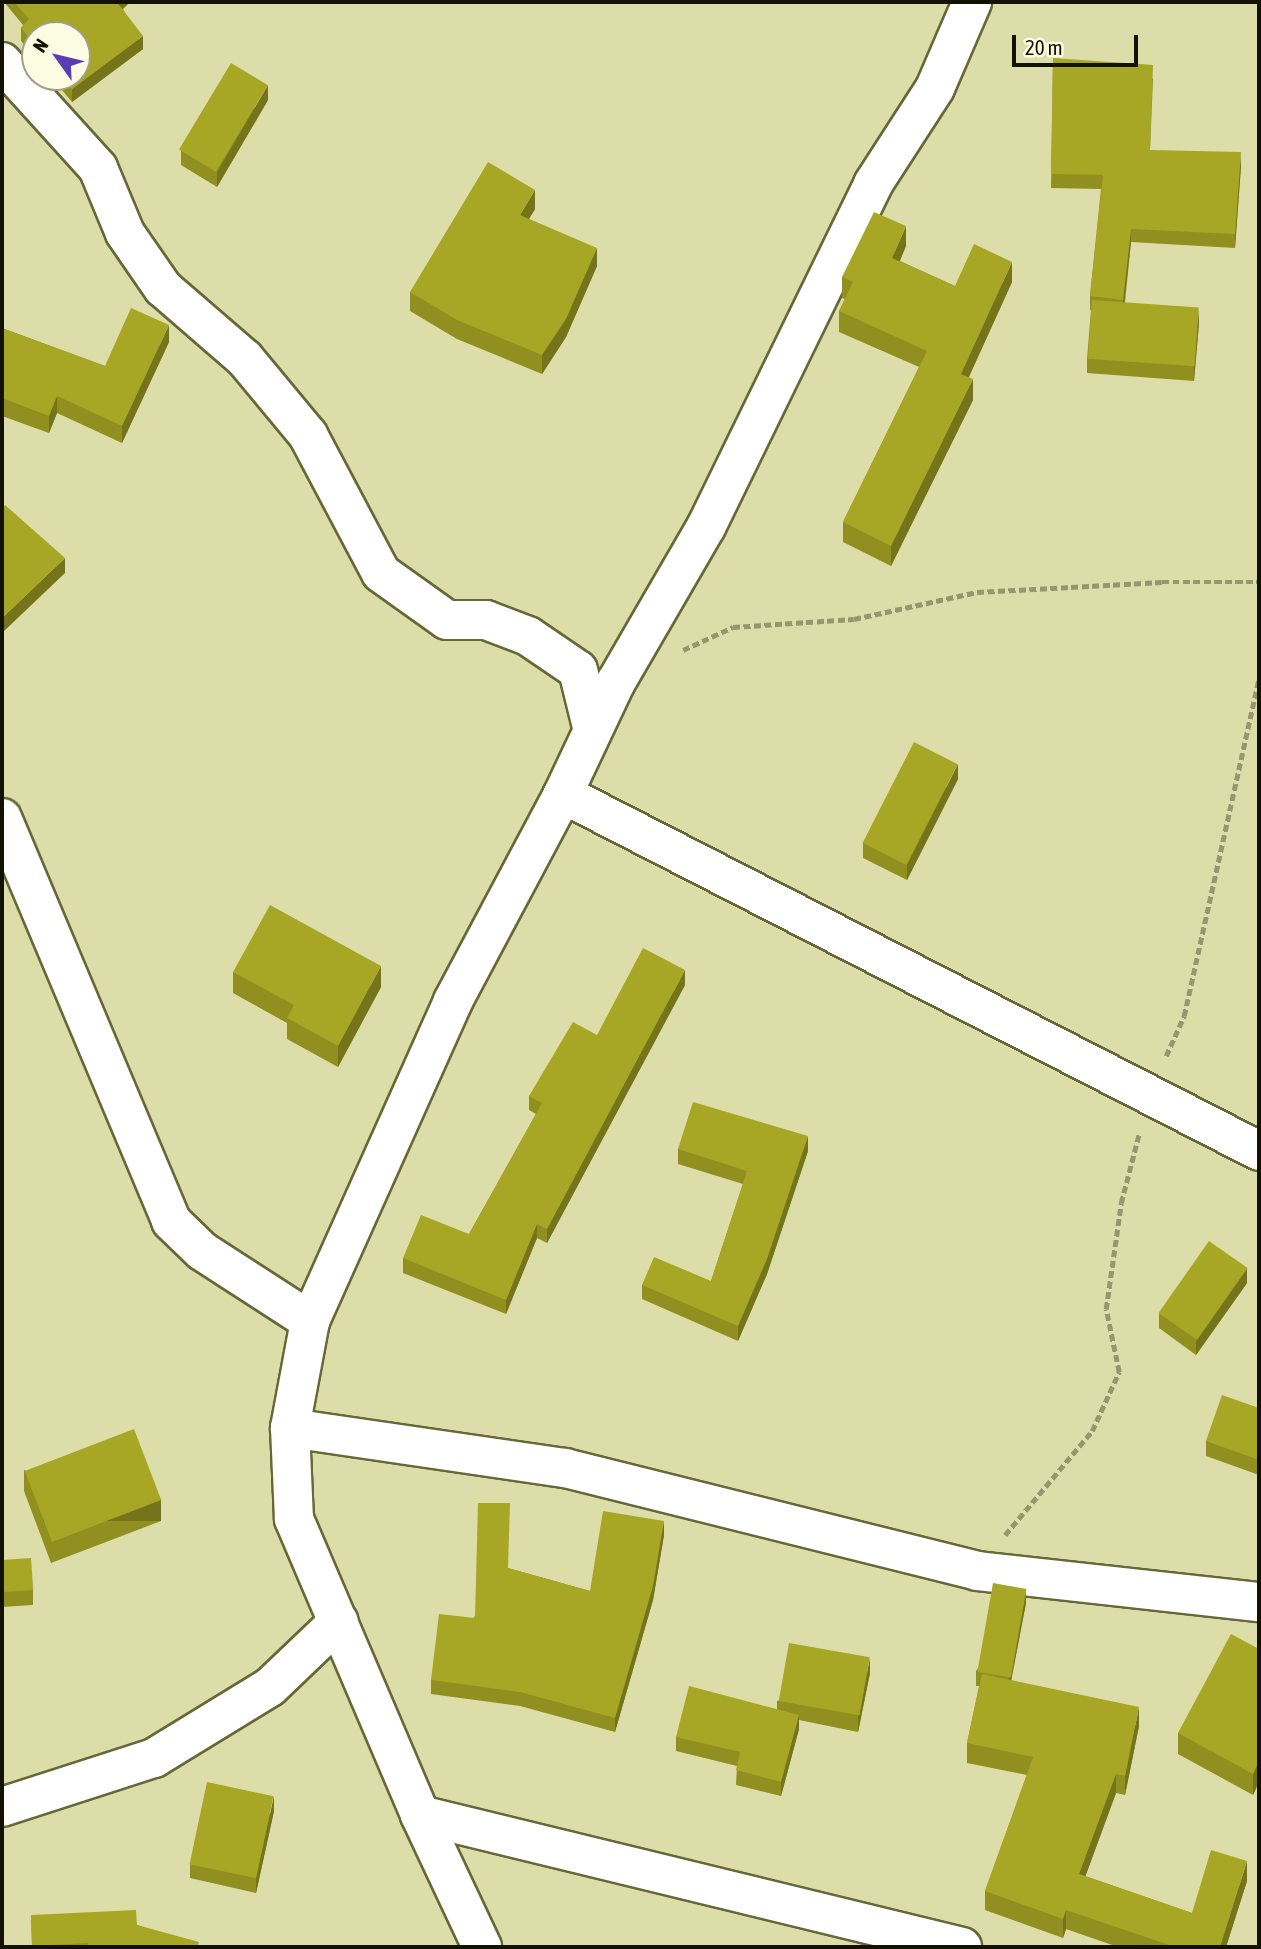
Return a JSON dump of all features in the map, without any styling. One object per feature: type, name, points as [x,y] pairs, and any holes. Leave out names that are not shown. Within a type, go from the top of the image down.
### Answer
[{"type":"street","points":[[482,1947],[420,1815],[295,1519],[290,1428],[310,1321],[414,1082],[563,794],[592,727],[706,527],[873,184],[934,88],[972,2]]},
{"type":"street","points":[[2,62],[98,168],[125,233],[163,288],[245,359],[308,435],[381,573],[447,620],[486,620],[528,636],[578,670],[592,727]]},
{"type":"street","points":[[563,794],[1259,1151]]},
{"type":"street","points":[[2,818],[171,1221],[202,1251],[310,1321]]},
{"type":"street","points":[[290,1428],[565,1468],[977,1571],[1259,1602]]},
{"type":"street","points":[[2,1807],[154,1758],[270,1687],[339,1620]]},
{"type":"street","points":[[420,1815],[962,1947]]},
{"type":"path","points":[[674,654],[733,627],[854,619],[976,592],[1162,582],[1259,582]]},
{"type":"building","points":[[14,2],[117,2],[143,36],[91,75],[91,21],[27,21],[29,19]]},
{"type":"building","points":[[1053,58],[1153,65],[1150,150],[1241,152],[1235,234],[1131,229],[1123,300],[1090,296],[1103,175],[1051,174]]},
{"type":"building","points":[[231,63],[268,85],[216,172],[179,150]]},
{"type":"building","points":[[488,162],[535,190],[520,215],[597,248],[566,319],[542,355],[457,320],[410,292]]},
{"type":"building","points":[[874,212],[906,226],[892,258],[955,286],[974,244],[1012,262],[961,374],[973,379],[891,546],[843,522],[927,351],[839,311],[853,282],[842,277]]},
{"type":"building","points":[[1092,300],[1199,307],[1195,366],[1088,359]]},
{"type":"building","points":[[131,308],[169,325],[122,426],[57,396],[49,416],[2,398],[2,328],[105,366]]},
{"type":"building","points":[[5,505],[65,558],[2,618],[2,508]]},
{"type":"building","points":[[914,742],[958,764],[906,865],[863,843]]},
{"type":"building","points":[[270,905],[381,966],[338,1046],[287,1018],[294,1005],[233,972]]},
{"type":"building","points":[[643,948],[685,970],[547,1229],[537,1224],[506,1300],[403,1258],[421,1215],[469,1234],[542,1103],[529,1096],[573,1022],[597,1035]]},
{"type":"building","points":[[693,1102],[808,1136],[767,1259],[738,1326],[642,1285],[654,1257],[711,1281],[747,1171],[678,1149]]},
{"type":"building","points":[[1209,1241],[1248,1268],[1197,1340],[1159,1313]]},
{"type":"building","points":[[1222,1395],[1259,1408],[1259,1460],[1206,1441]]},
{"type":"building","points":[[134,1429],[161,1500],[52,1542],[25,1471]]},
{"type":"building","points":[[478,1503],[510,1503],[508,1568],[590,1591],[603,1511],[664,1521],[653,1586],[615,1718],[520,1692],[431,1680],[439,1614],[475,1618]]},
{"type":"building","points":[[31,1558],[33,1590],[4,1592],[2,1560]]},
{"type":"building","points":[[993,1583],[1026,1589],[1011,1678],[977,1672]]},
{"type":"building","points":[[1231,1634],[1259,1649],[1259,1761],[1253,1774],[1178,1733]]},
{"type":"building","points":[[789,1643],[870,1657],[860,1715],[779,1701]]},
{"type":"building","points":[[982,1674],[1139,1707],[1125,1776],[1116,1774],[1079,1874],[1192,1913],[1211,1850],[1247,1861],[1220,1947],[1175,1947],[1066,1910],[1063,1919],[985,1891],[1033,1757],[967,1743]]},
{"type":"building","points":[[689,1686],[799,1715],[781,1782],[736,1770],[740,1752],[676,1737]]},
{"type":"building","points":[[207,1782],[274,1796],[256,1878],[190,1864]]},
{"type":"building","points":[[136,1910],[137,1925],[199,1942],[197,1947],[88,1947],[88,1943],[32,1946],[31,1915]]}]
